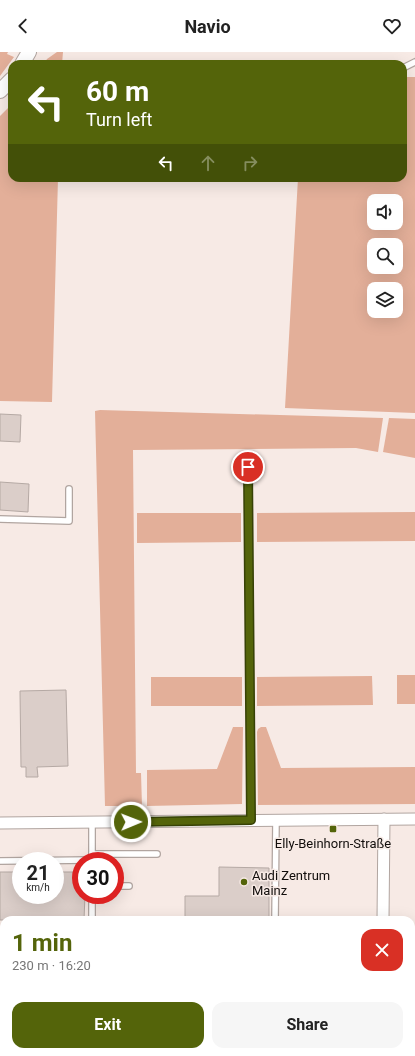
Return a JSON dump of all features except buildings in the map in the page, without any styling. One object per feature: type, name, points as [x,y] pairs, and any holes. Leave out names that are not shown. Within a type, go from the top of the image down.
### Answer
[{"type":"street","points":[[0,92],[8,83]]},
{"type":"street","points":[[383,916],[384,819]]},
{"type":"street","points":[[0,823],[415,819]]},
{"type":"lane","points":[[248,467],[251,820]]},
{"type":"lane","points":[[0,519],[69,520],[69,488]]},
{"type":"lane","points":[[275,916],[276,820]]},
{"type":"lane","points":[[92,822],[92,852]]},
{"type":"lane","points":[[124,856],[157,854]]},
{"type":"lane","points":[[0,861],[72,859]]},
{"type":"lane","points":[[124,886],[129,886]]},
{"type":"lane","points":[[92,904],[92,916]]},
{"type":"shaded area","points":[[0,52],[8,52],[7,54],[14,57],[12,60],[8,60],[8,65],[0,76]]},
{"type":"shaded area","points":[[57,52],[63,52],[62,60],[47,59]]},
{"type":"shaded area","points":[[407,77],[415,77],[415,413],[285,408],[298,182],[407,182]]},
{"type":"shaded area","points":[[8,108],[8,182],[58,182],[52,402],[0,401],[0,116]]},
{"type":"shaded area","points":[[95,411],[383,418],[378,452],[356,448],[133,450],[136,773],[141,773],[142,806],[105,806]]},
{"type":"shaded area","points":[[389,418],[415,419],[415,458],[383,452]]},
{"type":"shaded area","points":[[415,512],[415,541],[257,542],[257,513]]},
{"type":"shaded area","points":[[137,513],[241,513],[241,542],[137,543]]},
{"type":"shaded area","points":[[397,675],[415,675],[415,704],[397,704]]},
{"type":"shaded area","points":[[372,676],[373,705],[257,706],[257,677]]},
{"type":"shaded area","points":[[151,677],[242,677],[242,706],[151,706]]},
{"type":"shaded area","points":[[233,727],[243,727],[242,804],[147,806],[147,770],[217,769]]},
{"type":"shaded area","points":[[261,727],[266,727],[281,768],[415,767],[415,804],[258,805],[257,732]]},
{"type":"place","name":"Elly-Beinhorn-Straße","points":[[333,829]]},
{"type":"place","name":"Audi Zentrum Mainz","points":[[244,882]]},
{"type":"route","points":[[131,822],[251,820],[248,467]]}]
